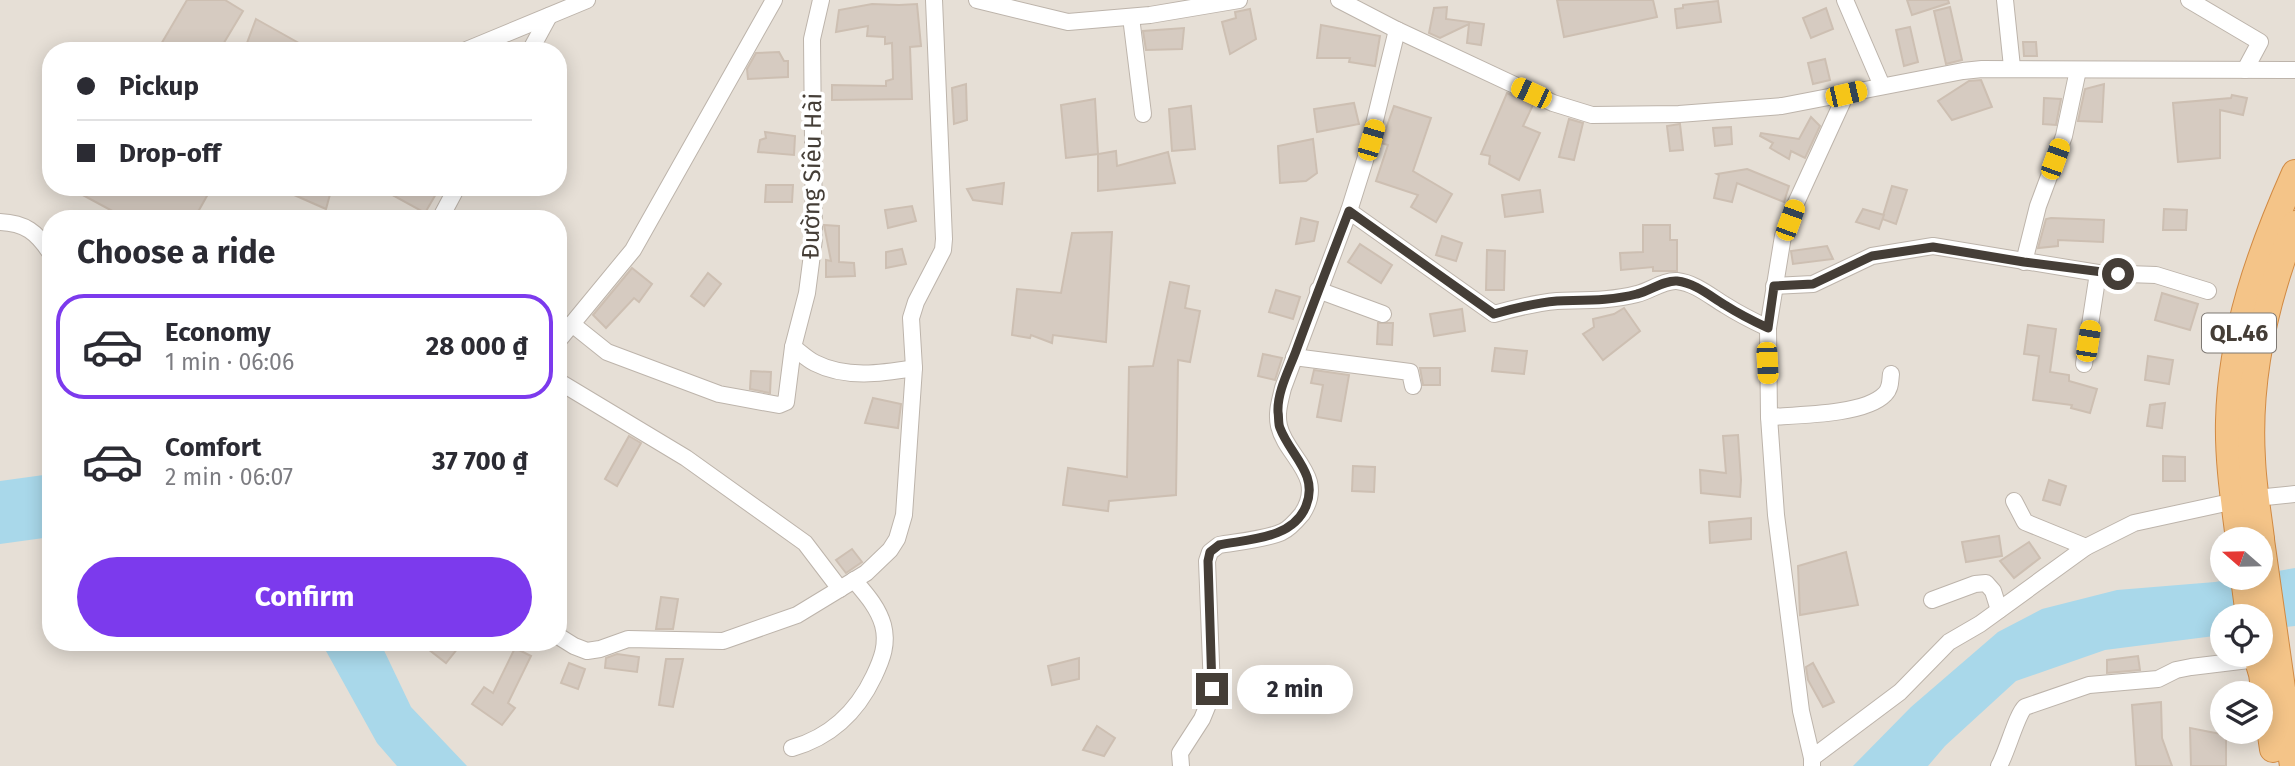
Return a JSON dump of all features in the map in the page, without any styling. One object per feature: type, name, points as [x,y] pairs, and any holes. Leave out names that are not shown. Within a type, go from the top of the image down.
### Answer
[{"type":"highway","name":"QL.46","points":[[2256,527],[2245,500],[2229,421],[2232,379],[2238,338],[2255,272],[2295,173]]},
{"type":"highway","name":"QL.46","points":[[2241,527],[2252,461],[2251,420],[2256,358],[2272,288],[2295,224]]},
{"type":"highway","name":"QL.46","points":[[2271,667],[2276,766]]},
{"type":"highway","name":"QL.46","points":[[2272,667],[2293,766]]},
{"type":"street","points":[[486,42],[587,0]]},
{"type":"street","points":[[567,330],[633,250],[774,0]]},
{"type":"street","name":"Đường Siêu Hài","points":[[572,324],[607,352],[719,394],[779,405],[786,402],[793,347],[807,293],[814,239],[812,38],[821,0]]},
{"type":"street","points":[[567,642],[587,650],[600,649],[628,639],[723,641],[797,615],[866,573],[890,550],[902,525],[915,368],[911,318],[916,302],[943,250],[944,239],[934,0]]},
{"type":"street","points":[[977,0],[1068,22],[1131,17],[1151,8],[1239,0]]},
{"type":"street","points":[[1339,0],[1553,103],[1592,116],[1782,106],[1963,71],[2012,67],[2078,70],[2295,70]]},
{"type":"street","points":[[1845,0],[1882,86]]},
{"type":"street","points":[[2005,0],[2012,67]]},
{"type":"street","points":[[2189,0],[2260,42],[2245,70]]},
{"type":"street","points":[[535,42],[549,16]]},
{"type":"street","points":[[1131,17],[1143,114]]},
{"type":"street","points":[[1181,766],[1180,753],[1202,719],[1212,689],[1208,561],[1210,552],[1219,545],[1284,532],[1306,508],[1309,482],[1305,469],[1279,427],[1278,408],[1318,290],[1349,211],[1376,124],[1397,30]]},
{"type":"street","points":[[2024,262],[2038,206],[2064,136],[2078,70]]},
{"type":"street","points":[[1846,94],[1783,236],[1768,328],[1769,417],[1776,514],[1801,711],[1812,762],[1900,692],[1949,642],[1966,633],[2086,547],[2134,523],[2245,500],[2295,494]]},
{"type":"street","points":[[1349,211],[1494,314],[1519,306],[1630,296],[1648,292],[1669,281],[1678,281],[1694,286],[1768,328]]},
{"type":"street","points":[[0,222],[17,223],[31,230],[42,243]]},
{"type":"street","points":[[1774,286],[1813,284],[1872,256],[1933,247],[2098,273],[2156,275],[2208,290]]},
{"type":"street","points":[[2084,364],[2098,273]]},
{"type":"street","points":[[1318,290],[1383,314]]},
{"type":"street","points":[[793,347],[815,363],[852,372],[878,374],[915,368]]},
{"type":"street","points":[[1294,357],[1410,372],[1413,386]]},
{"type":"street","points":[[1769,417],[1831,413],[1871,402],[1884,396],[1890,388],[1891,374]]},
{"type":"street","points":[[567,386],[686,458],[805,543],[847,584],[868,596],[883,626],[885,638],[882,659],[866,693],[846,718],[808,743],[792,748]]},
{"type":"street","points":[[2014,501],[2025,522],[2086,547]]},
{"type":"street","points":[[1932,600],[1975,584],[1986,583],[1993,591],[1998,610]]},
{"type":"street","points":[[1999,766],[2025,707],[2090,685],[2158,679],[2176,670],[2210,665]]},
{"type":"shaded area","points":[[0,0],[2295,0],[2295,766],[0,766]]},
{"type":"water","points":[[42,475],[42,538],[0,544],[0,481]]},
{"type":"water","points":[[2295,568],[2295,626],[2273,629],[2273,604],[2210,604],[2210,637],[2105,650],[2016,681],[1945,746],[1928,766],[1853,766],[1911,707],[1998,632],[2042,609],[2117,590],[2210,582],[2210,590],[2273,590],[2273,572]]},
{"type":"water","points":[[326,651],[384,651],[411,707],[467,766],[397,766],[377,743]]},
{"type":"building","points":[[187,0],[225,0],[243,11],[224,42],[162,42]]},
{"type":"building","points":[[1557,0],[1653,0],[1657,17],[1564,37]]},
{"type":"building","points":[[1907,0],[1948,0],[1949,3],[1912,15]]},
{"type":"building","points":[[1718,1],[1721,22],[1677,28],[1675,9],[1683,8],[1683,5]]},
{"type":"building","points":[[872,4],[917,4],[921,46],[910,47],[912,99],[832,100],[832,85],[886,86],[886,81],[893,79],[892,43],[885,44],[885,37],[867,36],[868,26],[836,32],[839,10]]},
{"type":"building","points":[[1447,7],[1446,19],[1484,24],[1481,45],[1467,43],[1469,24],[1440,38],[1429,33],[1434,8]]},
{"type":"building","points":[[1950,7],[1962,60],[1946,64],[1934,11]]},
{"type":"building","points":[[1826,8],[1833,29],[1811,38],[1803,18]]},
{"type":"building","points":[[1250,9],[1256,39],[1230,54],[1222,22],[1236,18],[1235,12]]},
{"type":"building","points":[[256,19],[297,42],[247,42]]},
{"type":"building","points":[[1321,25],[1380,36],[1375,66],[1349,62],[1350,58],[1317,58]]},
{"type":"building","points":[[1910,27],[1918,62],[1904,66],[1896,30]]},
{"type":"building","points":[[1184,28],[1182,49],[1146,50],[1143,31]]},
{"type":"building","points":[[2023,42],[2036,42],[2037,56],[2024,56]]},
{"type":"building","points":[[779,52],[784,61],[788,61],[788,77],[748,79],[747,69],[756,53]]},
{"type":"building","points":[[1825,59],[1830,80],[1813,84],[1808,63]]},
{"type":"building","points":[[1981,80],[1992,107],[1952,120],[1938,101],[1969,81]]},
{"type":"building","points":[[966,84],[967,120],[954,124],[952,88]]},
{"type":"building","points":[[2104,84],[2102,122],[2078,121],[2085,89]]},
{"type":"building","points":[[1507,93],[1533,105],[1523,126],[1540,133],[1519,180],[1489,164],[1490,156],[1481,154]]},
{"type":"building","points":[[2232,95],[2247,98],[2243,115],[2220,110],[2220,158],[2178,162],[2173,103],[2231,98]]},
{"type":"building","points":[[2044,98],[2061,99],[2056,125],[2043,124]]},
{"type":"building","points":[[1095,99],[1098,154],[1066,158],[1061,105]]},
{"type":"building","points":[[1354,103],[1359,124],[1317,132],[1314,109]]},
{"type":"building","points":[[1191,106],[1195,149],[1172,151],[1169,109]]},
{"type":"building","points":[[1394,106],[1431,118],[1413,171],[1452,194],[1436,222],[1411,207],[1418,195],[1376,181],[1388,145],[1381,143]]},
{"type":"building","points":[[1811,117],[1820,126],[1805,158],[1791,151],[1789,159],[1770,148],[1773,143],[1760,136],[1761,133],[1799,139]]},
{"type":"building","points":[[1569,119],[1583,123],[1574,160],[1559,157]]},
{"type":"building","points":[[1680,124],[1683,150],[1670,151],[1667,126]]},
{"type":"building","points":[[1731,127],[1732,144],[1715,146],[1713,128]]},
{"type":"building","points":[[765,132],[795,136],[794,155],[758,152],[760,140],[766,138]]},
{"type":"building","points":[[1313,139],[1317,173],[1306,181],[1280,183],[1278,146]]},
{"type":"building","points":[[1116,151],[1117,166],[1168,152],[1175,183],[1098,191],[1098,154]]},
{"type":"building","points":[[1747,169],[1789,186],[1784,202],[1737,183],[1732,202],[1714,198],[1719,175],[1717,174]]},
{"type":"building","points":[[1004,183],[1002,204],[973,200],[967,189]]},
{"type":"building","points":[[766,185],[793,185],[792,202],[765,202]]},
{"type":"building","points":[[1892,186],[1907,190],[1896,224],[1882,219]]},
{"type":"building","points":[[1540,190],[1543,212],[1505,217],[1502,195]]},
{"type":"building","points":[[85,196],[207,196],[199,210],[110,210]]},
{"type":"building","points":[[296,196],[330,196],[326,209]]},
{"type":"building","points":[[394,196],[435,196],[427,210],[420,210]]},
{"type":"building","points":[[912,206],[916,221],[888,228],[885,210]]},
{"type":"building","points":[[1863,209],[1884,215],[1879,229],[1856,222]]},
{"type":"building","points":[[2164,209],[2187,210],[2186,230],[2163,230]]},
{"type":"building","points":[[1301,218],[1318,222],[1314,241],[1296,244]]},
{"type":"building","points":[[2046,219],[2104,220],[2103,242],[2058,240],[2058,246],[2038,248]]},
{"type":"building","points":[[824,225],[839,226],[839,262],[854,263],[855,276],[826,277],[826,260],[831,261]]},
{"type":"building","points":[[1643,225],[1670,225],[1670,240],[1677,240],[1677,271],[1653,271],[1653,267],[1621,270],[1620,253],[1643,252]]},
{"type":"building","points":[[1112,232],[1106,342],[1053,335],[1052,343],[1031,335],[1030,338],[1012,335],[1017,289],[1061,293],[1072,233]]},
{"type":"building","points":[[1442,236],[1462,243],[1456,261],[1436,255]]},
{"type":"building","points":[[1360,244],[1392,265],[1381,283],[1348,262]]},
{"type":"building","points":[[1827,246],[1833,259],[1793,264],[1791,251]]},
{"type":"building","points":[[902,249],[906,264],[886,268],[886,252]]},
{"type":"building","points":[[1487,250],[1505,251],[1504,290],[1486,290]]},
{"type":"building","points":[[632,268],[652,284],[639,302],[634,298],[606,328],[593,315]]},
{"type":"building","points":[[708,273],[721,284],[704,306],[691,296]]},
{"type":"building","points":[[1170,282],[1189,286],[1185,308],[1200,311],[1190,362],[1178,360],[1176,495],[1109,501],[1108,511],[1063,505],[1068,468],[1127,477],[1129,367],[1153,366]]},
{"type":"building","points":[[1276,290],[1300,297],[1293,319],[1269,312]]},
{"type":"building","points":[[2162,293],[2198,304],[2190,330],[2155,320]]},
{"type":"building","points":[[1624,308],[1640,331],[1603,360],[1583,334],[1594,327],[1593,319],[1614,314]]},
{"type":"building","points":[[1462,309],[1465,331],[1434,336],[1430,314]]},
{"type":"building","points":[[1378,323],[1393,323],[1392,345],[1377,344]]},
{"type":"building","points":[[2028,325],[2056,329],[2050,372],[2069,375],[2069,381],[2097,389],[2090,413],[2071,408],[2072,405],[2033,400],[2039,356],[2024,354]]},
{"type":"building","points":[[1495,348],[1527,351],[1524,374],[1492,371]]},
{"type":"building","points":[[1263,354],[1282,358],[1275,380],[1258,376]]},
{"type":"building","points":[[2148,356],[2173,360],[2169,384],[2145,380]]},
{"type":"building","points":[[1420,368],[1440,368],[1440,385],[1423,385]]},
{"type":"building","points":[[1314,370],[1349,375],[1341,421],[1317,417],[1323,385],[1311,383]]},
{"type":"building","points":[[751,371],[771,372],[770,393],[750,389]]},
{"type":"building","points":[[873,398],[901,404],[898,428],[865,423]]},
{"type":"building","points":[[2165,403],[2162,428],[2147,426],[2150,405]]},
{"type":"building","points":[[1738,435],[1740,497],[1701,493],[1700,470],[1726,473],[1723,436]]},
{"type":"building","points":[[629,436],[641,443],[617,486],[605,479]]},
{"type":"building","points":[[2163,456],[2185,457],[2185,481],[2163,481]]},
{"type":"building","points":[[1353,466],[1375,467],[1374,492],[1352,491]]},
{"type":"building","points":[[2049,480],[2066,486],[2060,505],[2043,500]]},
{"type":"building","points":[[1751,518],[1751,539],[1710,543],[1709,522]]},
{"type":"building","points":[[1999,536],[2002,556],[1966,562],[1962,542]]},
{"type":"building","points":[[2029,542],[2040,558],[2014,578],[2000,561]]},
{"type":"building","points":[[852,549],[862,562],[846,573],[836,560]]},
{"type":"building","points":[[1846,552],[1858,605],[1800,615],[1798,566]]},
{"type":"building","points":[[661,597],[678,599],[673,629],[656,629]]},
{"type":"building","points":[[431,651],[456,651],[446,663]]},
{"type":"building","points":[[514,651],[531,656],[508,703],[515,708],[502,725],[472,704],[484,687],[493,693]]},
{"type":"building","points":[[617,654],[639,657],[637,672],[605,668],[606,658]]},
{"type":"building","points":[[2138,656],[2140,670],[2107,673],[2107,660]]},
{"type":"building","points":[[1079,658],[1079,679],[1052,685],[1048,666]]},
{"type":"building","points":[[666,659],[683,659],[673,707],[659,705]]},
{"type":"building","points":[[569,663],[585,669],[578,689],[561,683]]},
{"type":"building","points":[[1813,663],[1834,702],[1823,707],[1808,680],[1806,667]]},
{"type":"building","points":[[2161,702],[2162,738],[2172,766],[2136,766],[2132,705]]},
{"type":"building","points":[[1097,726],[1115,738],[1104,756],[1083,750]]},
{"type":"building","points":[[2190,728],[2210,732],[2210,744],[2226,744],[2226,766],[2191,766]]},
{"type":"route","points":[[1212,689],[1208,607],[1210,552],[1219,545],[1284,532],[1306,508],[1309,482],[1305,469],[1279,427],[1278,408],[1288,372],[1349,211],[1494,314],[1519,306],[1630,296],[1648,292],[1669,281],[1678,281],[1694,286],[1768,328],[1774,286],[1813,284],[1872,256],[1933,247],[2118,274]]}]
